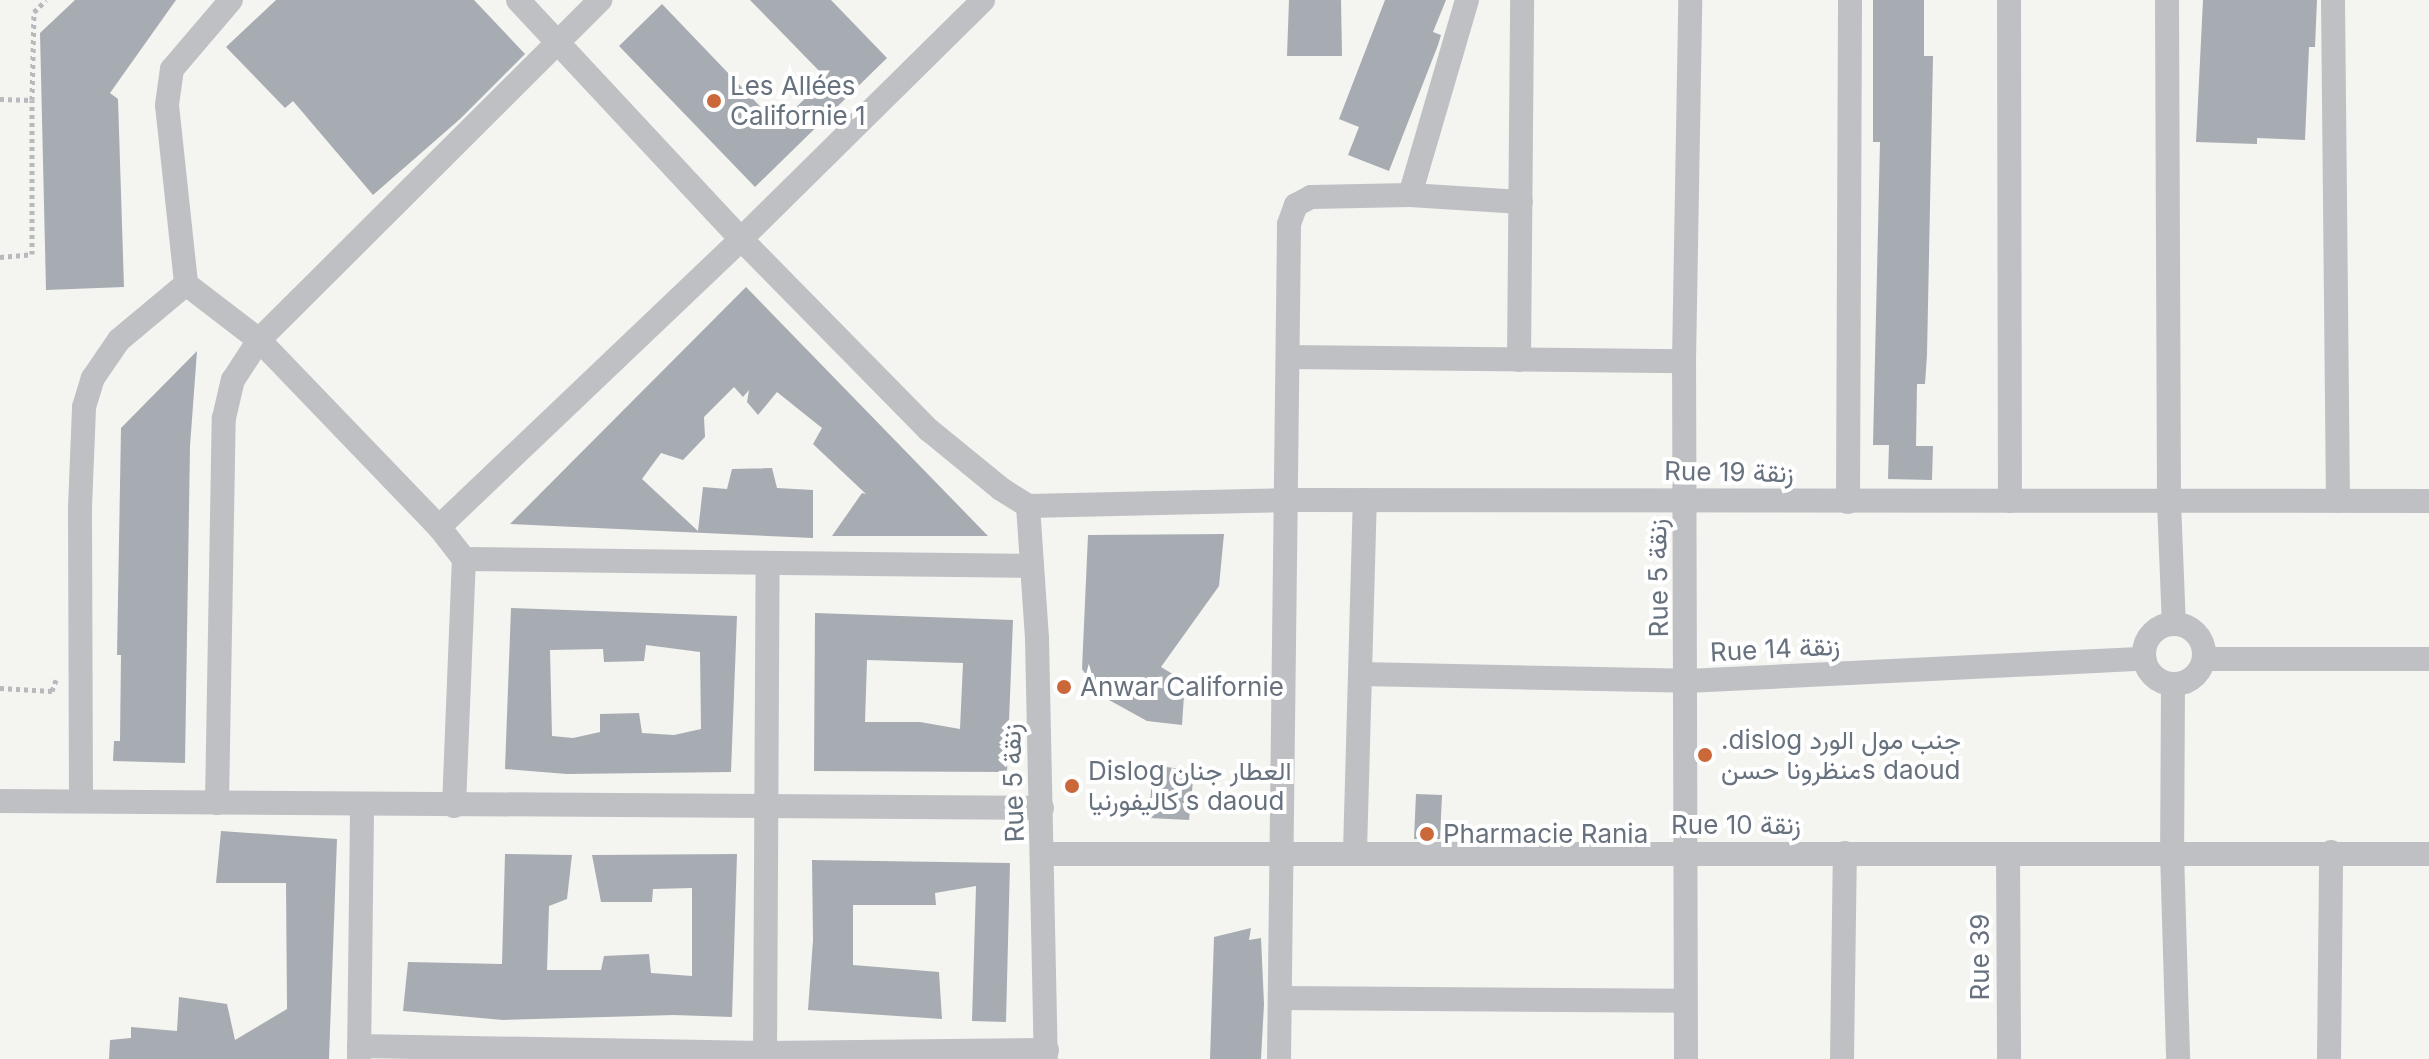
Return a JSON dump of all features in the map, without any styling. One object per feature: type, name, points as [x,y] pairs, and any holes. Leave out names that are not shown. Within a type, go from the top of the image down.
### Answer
[{"type":"street","points":[[231,0],[172,69],[167,105],[186,284],[259,340],[439,527],[464,559],[454,806]]},
{"type":"street","points":[[518,0],[741,239],[929,430],[1001,489],[1028,506]]},
{"type":"street","points":[[217,803],[224,418],[233,380],[259,340],[600,0]]},
{"type":"street","points":[[439,527],[741,239],[983,0]]},
{"type":"street","points":[[1410,195],[1467,0]]},
{"type":"street","points":[[1519,360],[1522,0]]},
{"type":"street","name":"Rue 5 زنقة","points":[[1686,1059],[1688,853],[1684,361],[1690,0]]},
{"type":"street","points":[[1848,502],[1850,0]]},
{"type":"street","points":[[2009,0],[2010,501]]},
{"type":"street","points":[[2167,0],[2169,502],[2174,624]]},
{"type":"street","points":[[2333,0],[2338,501]]},
{"type":"street","points":[[1279,1059],[1289,224],[1296,205],[1311,197],[1410,195],[1521,202]]},
{"type":"street","points":[[81,801],[80,508],[84,407],[93,378],[119,340],[186,284]]},
{"type":"street","points":[[1288,357],[1684,361]]},
{"type":"street","name":"Rue 19 زنقة","points":[[1028,506],[1288,500],[2429,501]]},
{"type":"street","points":[[1355,852],[1365,500]]},
{"type":"street","name":"Rue 5 زنقة","points":[[1028,506],[1042,808],[1047,1054]]},
{"type":"street","points":[[464,559],[1032,566]]},
{"type":"street","points":[[765,1056],[768,563]]},
{"type":"street","points":[[2174,624],[2197,634],[2204,659],[2197,674],[2173,684],[2151,674],[2144,659],[2151,635],[2174,624]]},
{"type":"street","name":"Rue 14 زنقة","points":[[1361,674],[1687,681],[2144,659]]},
{"type":"street","points":[[2204,659],[2429,659]]},
{"type":"street","points":[[2173,684],[2172,852],[2178,1059]]},
{"type":"street","points":[[0,801],[1042,808]]},
{"type":"street","points":[[362,805],[359,1052],[765,1056],[1047,1054]]},
{"type":"street","points":[[2329,1059],[2331,852]]},
{"type":"street","points":[[1842,1059],[1845,853]]},
{"type":"street","name":"Rue 10 زنقة","points":[[1043,854],[2429,854]]},
{"type":"street","name":"Rue 39","points":[[2008,854],[2009,1059]]},
{"type":"street","points":[[1280,998],[1685,1001]]},
{"type":"path","points":[[0,257],[32,254],[34,12],[46,0]]},
{"type":"path","points":[[0,99],[32,100]]},
{"type":"path","points":[[0,688],[52,691],[63,662],[81,661]]},
{"type":"building","points":[[75,0],[176,0],[110,93],[118,99],[124,287],[46,290],[40,33]]},
{"type":"building","points":[[276,0],[474,0],[525,54],[460,119],[373,195],[293,101],[285,108],[226,47]]},
{"type":"building","name":"Les Allées Californie 1","points":[[750,0],[831,0],[887,58],[755,187],[619,46],[662,4],[778,125],[826,78]]},
{"type":"building","points":[[1289,0],[1341,0],[1342,56],[1287,56]]},
{"type":"building","points":[[1385,0],[1446,0],[1433,32],[1441,35],[1438,45],[1389,171],[1348,155],[1359,127],[1339,119]]},
{"type":"building","points":[[1873,0],[1924,0],[1924,56],[1933,56],[1927,355],[1925,384],[1917,384],[1916,446],[1933,446],[1932,480],[1888,479],[1889,445],[1873,445],[1880,142],[1873,142]]},
{"type":"building","points":[[2203,0],[2317,0],[2315,47],[2309,47],[2305,140],[2257,138],[2257,144],[2196,142]]},
{"type":"building","points":[[746,287],[988,536],[832,536],[862,493],[866,494],[813,444],[822,428],[777,392],[758,415],[747,402],[749,390],[743,397],[734,387],[704,417],[705,437],[683,460],[661,453],[642,479],[698,531],[703,487],[727,489],[732,469],[772,468],[777,488],[813,490],[813,538],[510,524]]},
{"type":"building","points":[[197,351],[190,446],[185,763],[113,761],[114,741],[120,741],[121,655],[117,655],[121,428]]},
{"type":"building","points":[[1224,534],[1219,586],[1161,667],[1176,676],[1168,695],[1184,695],[1182,725],[1147,721],[1100,695],[1082,669],[1088,535]]},
{"type":"building","points":[[511,608],[737,616],[731,772],[567,774],[505,769]],"holes":[[[646,645],[700,652],[701,729],[674,735],[642,733],[639,713],[600,714],[600,732],[573,738],[552,736],[550,650],[603,649],[604,662],[644,661]]]},
{"type":"building","points":[[815,613],[1013,620],[1007,772],[814,771]],"holes":[[[867,660],[963,663],[960,729],[920,722],[865,722]]]},
{"type":"building","points":[[1153,765],[1194,771],[1189,820],[1149,818]]},
{"type":"building","points":[[1416,794],[1442,795],[1440,839],[1414,839]]},
{"type":"building","points":[[221,831],[337,839],[329,1059],[109,1059],[110,1040],[131,1038],[131,1027],[177,1031],[179,997],[227,1004],[235,1040],[287,1009],[286,883],[216,883]]},
{"type":"building","points":[[505,854],[572,855],[567,899],[549,906],[547,970],[601,970],[604,956],[649,954],[651,973],[692,976],[692,888],[653,889],[652,902],[601,902],[592,855],[737,854],[732,1017],[674,1015],[503,1020],[403,1011],[408,962],[502,964]]},
{"type":"building","points":[[812,860],[1010,863],[1006,1022],[972,1021],[976,886],[935,893],[936,905],[853,905],[853,965],[939,972],[942,1019],[808,1010],[813,940]]},
{"type":"building","points":[[1251,928],[1249,940],[1261,938],[1264,1004],[1261,1059],[1210,1059],[1214,937]]},
{"type":"place","name":"Les Allées Californie 1","points":[[714,101]]},
{"type":"place","name":"Anwar Californie","points":[[1064,687]]},
{"type":"place","name":".dislog جنب مول الورد منظرونا حسنs daoud","points":[[1705,755]]},
{"type":"place","name":"Dislog العطار جنان كاليفورنيا s daoud","points":[[1072,786]]},
{"type":"place","name":"Pharmacie Rania","points":[[1427,834]]}]
